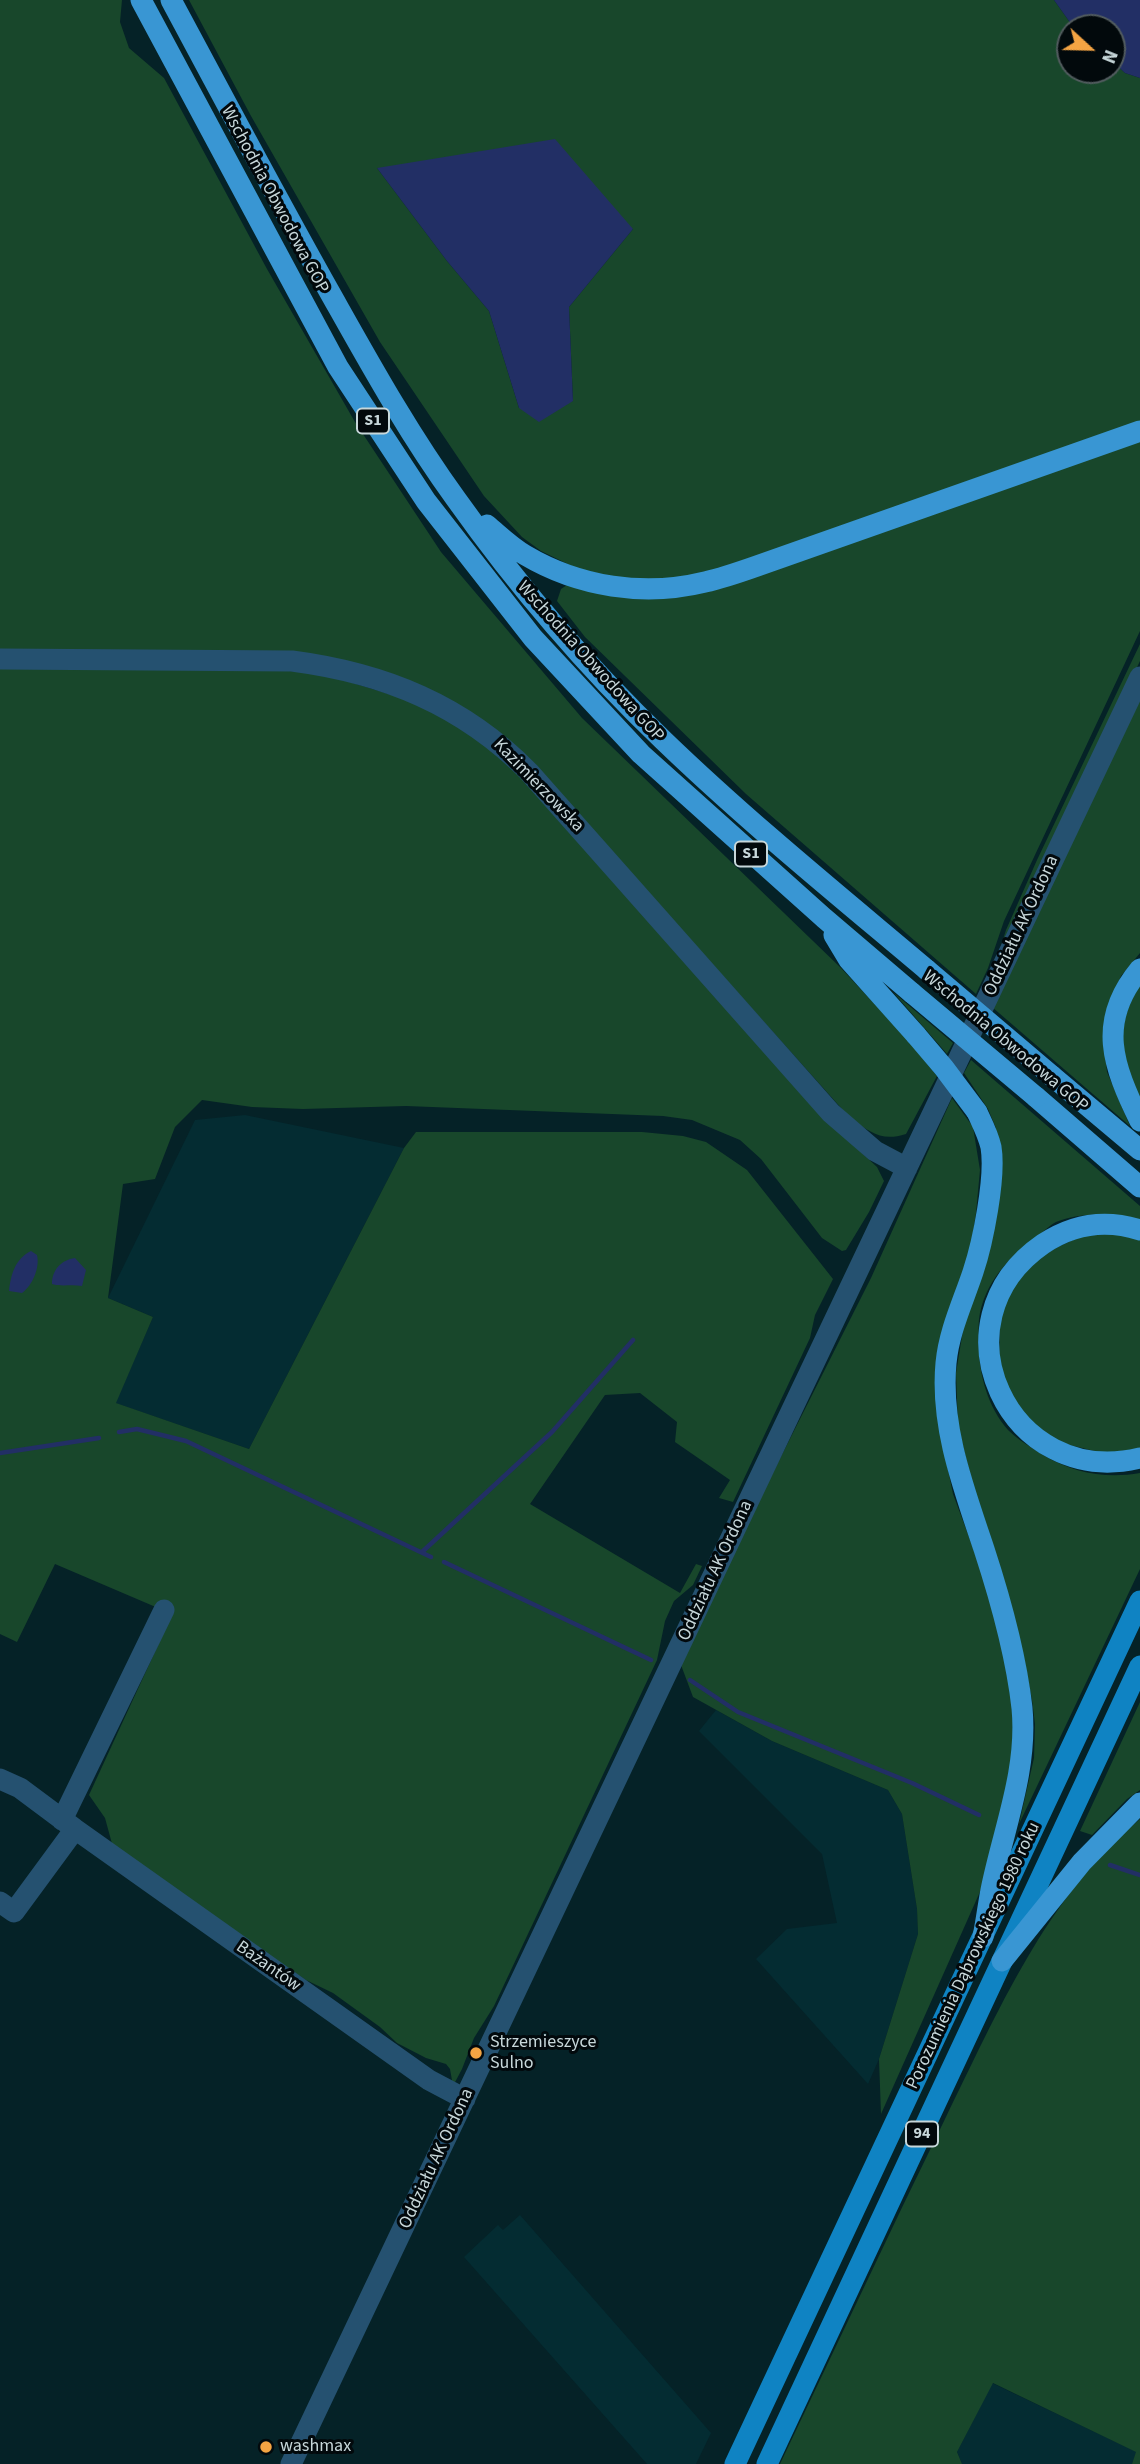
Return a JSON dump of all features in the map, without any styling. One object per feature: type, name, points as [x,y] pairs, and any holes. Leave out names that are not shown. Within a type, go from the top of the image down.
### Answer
[{"type":"highway","name":"Wschodnia Obwodowa GOP","points":[[141,0],[338,367],[426,501],[533,638],[641,754],[824,918],[1140,1187]]},
{"type":"highway","name":"Wschodnia Obwodowa GOP","points":[[171,0],[393,405],[456,499],[532,597],[606,682],[664,741],[837,894],[1140,1150]]},
{"type":"highway","points":[[456,499],[522,553],[558,572],[577,579],[626,588],[684,586],[757,566],[1140,431]]},
{"type":"highway","points":[[824,918],[849,960],[944,1068],[976,1112],[989,1138],[991,1166],[982,1238],[948,1348],[945,1382],[953,1446],[969,1509],[1009,1632],[1022,1706],[1023,1738],[1018,1782],[991,1889],[983,1937]]},
{"type":"highway","points":[[1140,969],[1118,1008],[1112,1042],[1123,1087],[1140,1121]]},
{"type":"highway","points":[[1140,1230],[1122,1224],[1099,1223],[1053,1238],[1032,1252],[1005,1282],[991,1314],[989,1335],[993,1369],[1006,1406],[1019,1425],[1034,1437],[1069,1455],[1103,1462],[1140,1458]]},
{"type":"highway","points":[[1002,1961],[1082,1862],[1140,1802]]},
{"type":"main road","name":"Porozumienia Dąbrowskiego 1980 roku","points":[[735,2464],[1140,1601]]},
{"type":"main road","name":"Porozumienia Dąbrowskiego 1980 roku","points":[[767,2464],[1140,1666]]},
{"type":"street","name":"Kazimierzowska","points":[[0,659],[292,661],[384,682],[425,697],[457,714],[497,742],[529,772],[831,1113],[876,1151],[907,1168]]},
{"type":"street","name":"Oddziału AK Ordona","points":[[291,2464],[1140,677]]},
{"type":"street","points":[[0,1902],[14,1912],[68,1825],[164,1610]]},
{"type":"street","name":"Bażantów","points":[[0,1779],[20,1788],[68,1825],[429,2080],[465,2099]]},
{"type":"shaded area","points":[[245,1115],[404,1148],[249,1449],[115,1403],[153,1317],[108,1298],[195,1120]]},
{"type":"shaded area","points":[[716,1710],[772,1741],[888,1790],[902,1814],[917,1909],[918,1934],[879,2059],[868,2084],[756,1959],[787,1929],[837,1923],[822,1854],[699,1731]]},
{"type":"shaded area","points":[[520,2215],[711,2433],[696,2464],[647,2464],[464,2257],[498,2225],[503,2230]]},
{"type":"shaded area","points":[[992,2383],[1137,2452],[1132,2464],[962,2464],[957,2452]]},
{"type":"green space","points":[[0,0],[122,0],[120,22],[129,48],[164,78],[267,269],[355,422],[441,552],[582,718],[841,968],[937,1076],[906,1134],[883,1136],[851,1119],[522,752],[371,669],[0,652]]},
{"type":"green space","points":[[189,0],[1054,0],[1064,14],[1056,14],[1056,84],[1126,84],[1126,73],[1140,78],[1140,421],[756,560],[677,579],[625,579],[578,569],[541,551],[522,537],[484,496],[380,342],[251,116]],"holes":[[[377,168],[633,229],[569,307],[573,401],[519,408],[489,311],[447,261]]]},
{"type":"green space","points":[[1140,440],[1140,631],[1004,921],[976,994],[746,794],[585,637],[557,601],[561,589],[567,585],[640,597]]},
{"type":"green space","points":[[1140,644],[1140,661],[996,962],[1006,930],[1037,860]]},
{"type":"green space","points":[[176,667],[317,672],[415,702],[472,733],[532,788],[819,1113],[877,1167],[884,1181],[869,1212],[846,1250],[842,1251],[822,1238],[761,1159],[740,1140],[692,1120],[663,1116],[406,1106],[303,1109],[252,1107],[202,1100],[175,1127],[155,1179],[123,1184],[108,1298],[153,1317],[116,1403],[249,1449],[404,1148],[416,1132],[642,1132],[683,1136],[706,1142],[747,1170],[833,1279],[815,1315],[810,1338],[733,1502],[719,1498],[730,1480],[675,1442],[677,1422],[640,1393],[605,1395],[530,1504],[680,1593],[696,1564],[702,1566],[693,1585],[674,1601],[665,1621],[657,1660],[494,2006],[474,2038],[453,2086],[450,2069],[446,2064],[426,2058],[397,2043],[380,2027],[333,1993],[306,1980],[114,1851],[105,1818],[89,1795],[160,1641],[158,1608],[55,1564],[17,1642],[0,1634],[0,669]]},
{"type":"green space","points":[[1140,695],[1140,953],[1121,976],[1107,1010],[1103,1039],[1107,1072],[1130,1126],[992,1007]]},
{"type":"green space","points":[[1140,985],[1140,1106],[1128,1075],[1123,1031],[1131,1001]]},
{"type":"green space","points":[[893,992],[953,1043],[947,1054]]},
{"type":"green space","points":[[971,1060],[1140,1206],[1140,1221],[1109,1215],[1087,1215],[1056,1222],[1018,1252],[1000,1271],[986,1293],[979,1319],[979,1357],[983,1379],[990,1401],[1008,1430],[1043,1455],[1078,1470],[1102,1475],[1140,1473],[1140,1569],[1019,1824],[1034,1758],[1035,1724],[1032,1700],[1023,1653],[976,1498],[958,1426],[956,1373],[996,1128],[988,1109],[964,1073]]},
{"type":"green space","points":[[952,1098],[973,1127],[980,1170],[942,1440],[953,1494],[1002,1635],[1015,1721],[1011,1775],[983,1885],[881,2114],[879,2059],[918,1934],[917,1909],[902,1814],[888,1790],[772,1741],[693,1697],[681,1665],[744,1530],[871,1278]]},
{"type":"green space","points":[[1118,1233],[1140,1238],[1140,1449],[1103,1453],[1057,1442],[1023,1417],[999,1371],[1000,1315],[1014,1283],[1042,1256],[1082,1236]]},
{"type":"green space","points":[[1140,1702],[1140,1790],[1127,1799],[1092,1835],[1080,1831]]},
{"type":"green space","points":[[1140,1819],[1140,2464],[1132,2464],[1136,2452],[993,2383],[957,2452],[962,2464],[780,2464],[903,2205],[1027,1958],[1077,1884],[1107,1850]]},
{"type":"water","points":[[1054,0],[1140,0],[1140,78],[1126,73],[1126,14],[1064,14]]},
{"type":"water","points":[[555,139],[633,229],[569,307],[573,401],[539,422],[519,408],[489,311],[447,261],[377,168]]},
{"type":"water","points":[[31,1251],[37,1255],[38,1260],[32,1281],[22,1293],[9,1291],[15,1268],[21,1258]]},
{"type":"water","points":[[75,1258],[86,1270],[82,1286],[52,1284],[58,1266]]},
{"type":"waterway","points":[[422,1552],[552,1432],[633,1340]]},
{"type":"waterway","points":[[119,1432],[137,1429],[186,1441],[431,1557]]},
{"type":"waterway","points":[[0,1453],[99,1438]]},
{"type":"waterway","points":[[444,1562],[651,1660]]},
{"type":"waterway","points":[[690,1680],[738,1712],[912,1783],[979,1815]]},
{"type":"waterway","points":[[1110,1865],[1140,1875]]},
{"type":"place","name":"Strzemieszyce Sulno","points":[[476,2053]]},
{"type":"place","name":"washmax","points":[[266,2447]]}]
